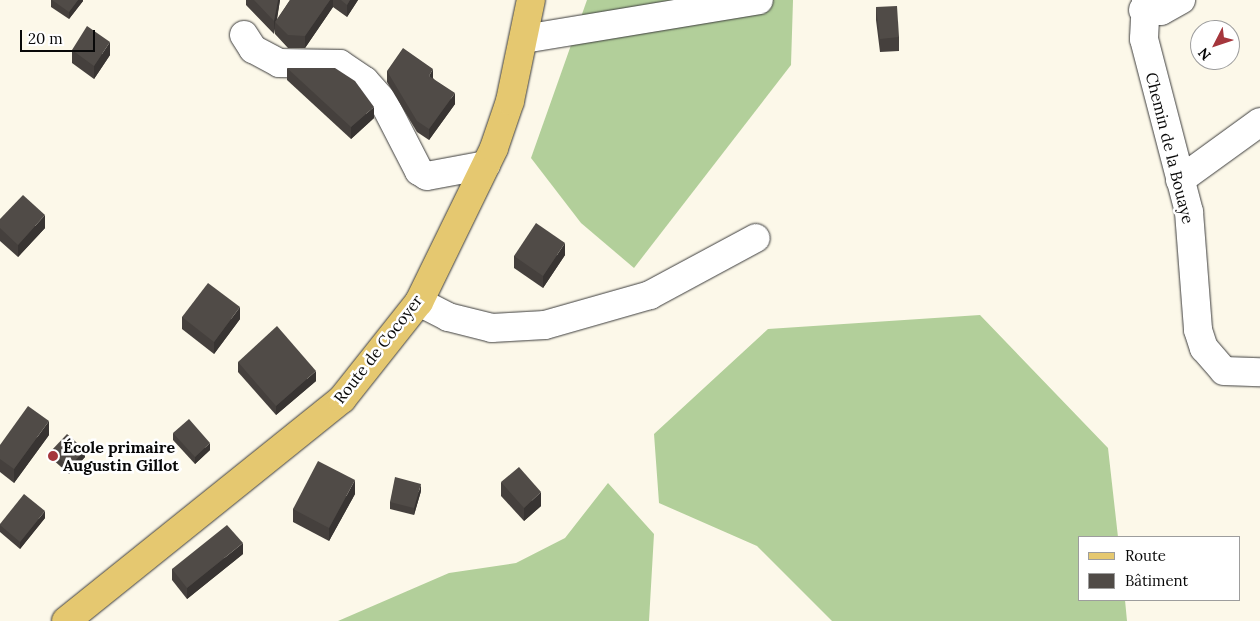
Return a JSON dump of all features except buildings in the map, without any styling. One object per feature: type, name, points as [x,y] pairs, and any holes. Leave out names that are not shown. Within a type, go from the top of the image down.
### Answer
[{"type":"main road","name":"Route de Cocoyer","points":[[66,621],[342,399],[418,302],[486,165],[510,101],[531,0]]},
{"type":"street","points":[[524,39],[759,0]]},
{"type":"street","points":[[1145,5],[1161,11],[1181,0]]},
{"type":"street","name":"Chemin de la Bouaye","points":[[1145,5],[1144,40],[1160,113],[1189,212],[1198,330],[1204,348],[1224,371],[1260,372]]},
{"type":"street","points":[[244,34],[254,49],[279,63],[340,64],[365,81],[383,102],[419,171],[427,176],[486,165]]},
{"type":"street","points":[[1180,180],[1260,122]]},
{"type":"street","points":[[418,302],[448,317],[492,328],[545,325],[650,296],[756,238]]},
{"type":"green space","points":[[587,0],[793,0],[791,65],[634,268],[581,223],[531,158]]},
{"type":"green space","points":[[980,315],[1108,448],[1118,536],[1078,536],[1078,601],[1125,601],[1127,621],[832,621],[757,546],[659,503],[654,434],[768,329]]},
{"type":"green space","points":[[608,483],[654,534],[649,621],[338,621],[449,573],[516,563],[565,538]]},
{"type":"place","name":"École primaire Augustin Gillot","points":[[53,456]]}]
